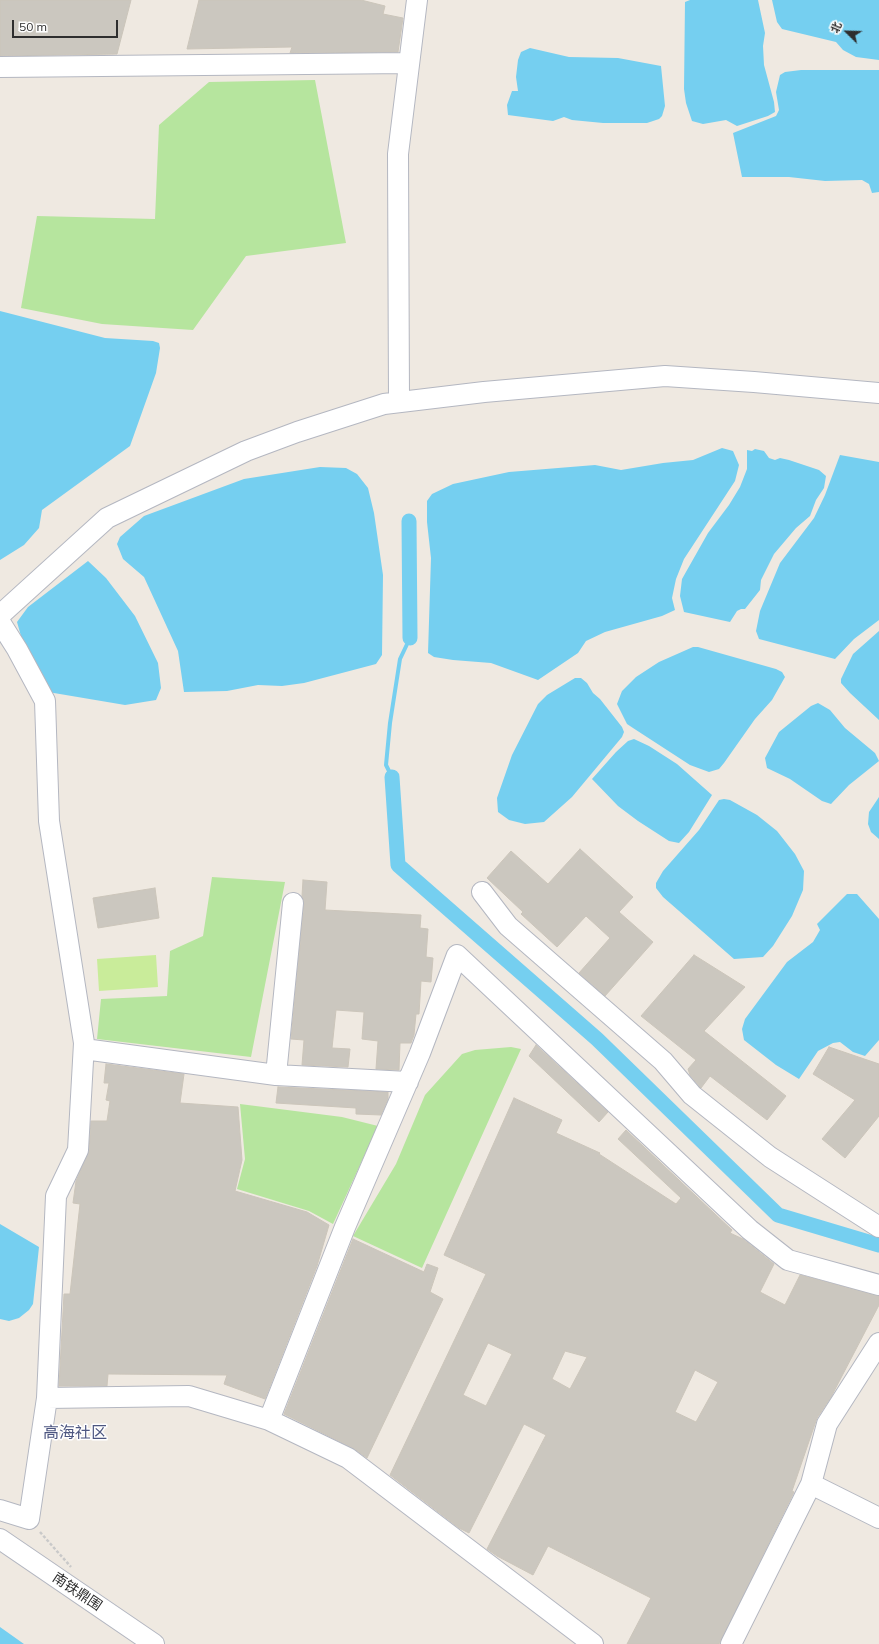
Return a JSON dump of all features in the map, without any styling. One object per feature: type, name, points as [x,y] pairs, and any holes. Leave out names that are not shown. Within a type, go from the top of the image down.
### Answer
[{"type":"street","points":[[399,402],[398,154],[408,63],[417,0]]},
{"type":"street","points":[[0,68],[408,63]]},
{"type":"street","points":[[0,615],[107,518],[246,451],[297,432],[384,404],[484,392],[665,376],[879,393]]},
{"type":"street","points":[[0,622],[17,649],[45,701],[49,822],[84,1043],[78,1150],[56,1196],[47,1398],[29,1520],[0,1510]]},
{"type":"street","points":[[482,892],[508,926],[663,1061],[692,1095],[770,1157],[879,1227]]},
{"type":"street","points":[[276,1075],[293,903]]},
{"type":"street","points":[[269,1420],[344,1227],[408,1082],[457,955],[755,1234],[788,1260],[879,1285]]},
{"type":"street","points":[[84,1050],[276,1075],[408,1082]]},
{"type":"street","points":[[731,1644],[810,1484],[827,1424],[879,1343]]},
{"type":"street","points":[[47,1398],[189,1396],[269,1420],[348,1458],[593,1644]]},
{"type":"street","points":[[810,1484],[879,1518]]},
{"type":"street","name":"南铁鼎围","points":[[0,1539],[154,1644]]},
{"type":"path","points":[[29,1520],[73,1570]]},
{"type":"green space","points":[[315,80],[346,243],[246,256],[193,330],[102,324],[21,308],[37,216],[155,219],[159,125],[209,82]]},
{"type":"green space","points":[[212,877],[285,882],[251,1057],[97,1039],[101,999],[167,996],[170,951],[203,936]]},
{"type":"green space","points":[[156,955],[158,987],[99,991],[97,959]]},
{"type":"green space","points":[[511,1047],[521,1049],[422,1268],[353,1236],[396,1164],[425,1095],[462,1054],[475,1050]]},
{"type":"green space","points":[[240,1104],[342,1117],[378,1126],[333,1224],[309,1211],[237,1189],[245,1159]]},
{"type":"water","points":[[690,0],[758,0],[765,33],[763,46],[764,65],[774,102],[775,112],[768,116],[737,126],[726,120],[703,124],[692,121],[686,103],[684,89],[685,2]]},
{"type":"water","points":[[772,0],[879,0],[879,60],[856,57],[843,50],[836,42],[782,29],[777,22]]},
{"type":"water","points":[[530,48],[569,57],[618,58],[661,66],[665,106],[662,116],[659,119],[647,123],[603,123],[572,120],[564,117],[553,121],[508,115],[507,105],[512,91],[518,91],[516,77],[518,60],[521,52]]},
{"type":"water","points":[[801,70],[879,70],[879,192],[872,193],[869,184],[862,180],[825,181],[789,177],[742,177],[733,133],[776,116],[779,110],[776,92],[780,75],[785,72]]},
{"type":"water","points":[[0,311],[105,338],[153,341],[159,343],[160,348],[156,373],[130,446],[42,510],[39,528],[24,545],[0,560]]},
{"type":"water","points":[[722,448],[733,451],[739,465],[735,481],[684,559],[676,579],[672,598],[675,610],[662,616],[605,632],[586,641],[578,653],[538,680],[491,663],[434,657],[428,653],[431,558],[427,522],[427,501],[432,494],[453,484],[509,472],[595,465],[621,470],[693,460]]},
{"type":"water","points":[[755,449],[764,451],[769,458],[775,460],[780,458],[789,460],[819,470],[826,476],[824,488],[816,500],[810,516],[796,528],[774,554],[761,580],[760,590],[745,609],[737,611],[730,622],[684,612],[680,596],[682,579],[708,533],[729,505],[740,487],[747,469],[747,450],[752,451]]},
{"type":"water","points":[[840,455],[879,462],[879,620],[854,639],[835,659],[759,639],[756,631],[760,611],[780,563],[814,518],[825,495]]},
{"type":"water","points":[[320,467],[346,468],[357,474],[368,488],[374,513],[383,575],[382,655],[376,664],[304,683],[282,686],[258,685],[227,691],[184,692],[178,651],[144,577],[123,559],[117,544],[120,537],[144,516],[244,479]]},
{"type":"water","points":[[88,561],[106,578],[135,616],[158,663],[161,688],[156,700],[125,705],[48,692],[32,675],[17,622],[28,607]]},
{"type":"water","points":[[879,631],[879,720],[850,693],[841,683],[841,679],[853,654]]},
{"type":"water","points":[[693,647],[698,647],[776,669],[782,672],[785,677],[772,700],[755,719],[724,763],[719,769],[709,772],[690,765],[627,724],[617,704],[622,691],[636,677],[659,662]]},
{"type":"water","points":[[575,678],[581,678],[587,683],[593,693],[600,699],[622,727],[624,732],[622,737],[572,797],[544,822],[525,824],[509,820],[498,812],[497,798],[512,755],[538,704],[547,695]]},
{"type":"water","points":[[818,703],[830,710],[845,728],[875,753],[879,761],[849,785],[831,804],[822,801],[790,779],[767,768],[765,758],[779,732],[811,706]]},
{"type":"water","points":[[634,739],[649,746],[677,764],[712,795],[689,832],[679,843],[669,841],[638,821],[618,806],[592,779],[616,752],[628,741]]},
{"type":"water","points":[[879,797],[879,839],[871,832],[868,824],[869,812]]},
{"type":"water","points":[[719,800],[730,800],[757,815],[777,831],[795,854],[804,871],[803,890],[792,916],[773,946],[763,957],[734,959],[663,897],[656,888],[656,883],[663,871],[699,830]]},
{"type":"water","points":[[847,894],[857,894],[879,919],[879,1040],[865,1056],[853,1052],[840,1042],[833,1043],[818,1051],[799,1079],[776,1065],[744,1040],[742,1029],[745,1019],[787,962],[813,942],[820,930],[817,924]]},
{"type":"water","points":[[0,1224],[39,1247],[33,1304],[29,1310],[19,1318],[9,1321],[0,1319]]},
{"type":"water","points":[[0,1627],[24,1644],[0,1644]]},
{"type":"building","points":[[0,0],[131,0],[117,54],[0,56]]},
{"type":"building","points":[[199,0],[361,0],[385,6],[383,14],[403,18],[398,52],[290,53],[292,47],[187,49]]},
{"type":"building","points":[[580,849],[633,897],[619,912],[653,942],[605,996],[579,973],[610,938],[586,916],[557,947],[521,914],[523,912],[487,878],[511,851],[548,884]]},
{"type":"building","points":[[303,880],[327,882],[325,910],[421,915],[420,928],[428,929],[426,957],[433,958],[431,982],[421,981],[419,1014],[416,1014],[414,1035],[411,1043],[400,1043],[399,1070],[376,1069],[378,1041],[362,1039],[364,1012],[336,1010],[332,1048],[350,1049],[348,1067],[302,1065],[304,1040],[291,1039],[304,904],[302,896]]},
{"type":"building","points":[[155,888],[159,918],[98,928],[93,898]]},
{"type":"building","points":[[694,955],[745,987],[704,1031],[786,1096],[767,1120],[710,1076],[701,1088],[690,1075],[688,1069],[696,1060],[641,1016]]},
{"type":"building","points":[[536,1045],[608,1112],[599,1122],[529,1056]]},
{"type":"building","points":[[829,1047],[879,1064],[879,1116],[845,1158],[822,1139],[855,1100],[813,1074]]},
{"type":"building","points":[[106,1064],[184,1074],[180,1103],[238,1107],[242,1160],[235,1191],[307,1212],[329,1225],[317,1266],[265,1399],[224,1384],[227,1375],[108,1374],[107,1386],[59,1386],[64,1294],[70,1294],[80,1204],[73,1203],[76,1181],[89,1151],[91,1121],[107,1121],[110,1101],[106,1100],[109,1083],[104,1083]]},
{"type":"building","points":[[278,1087],[388,1092],[388,1099],[381,1115],[356,1114],[356,1108],[276,1103]]},
{"type":"building","points":[[514,1098],[562,1120],[556,1133],[600,1153],[599,1154],[676,1204],[681,1198],[618,1139],[626,1130],[732,1230],[730,1233],[743,1239],[774,1264],[760,1292],[785,1305],[800,1275],[879,1296],[879,1305],[831,1397],[817,1418],[792,1491],[794,1492],[719,1644],[627,1644],[651,1598],[548,1546],[533,1575],[487,1549],[546,1435],[524,1424],[469,1533],[459,1528],[390,1475],[486,1274],[444,1255]],"holes":[[[488,1343],[512,1354],[486,1406],[463,1395]],[[565,1351],[587,1357],[570,1389],[552,1379]],[[695,1370],[718,1382],[696,1422],[675,1412]]]},
{"type":"building","points":[[353,1239],[424,1272],[427,1264],[438,1268],[430,1292],[443,1299],[367,1458],[353,1448],[284,1414]]},
{"type":"waterway","points":[[409,521],[410,638]]},
{"type":"waterway","points":[[392,777],[386,765],[390,723],[400,659],[410,638]]},
{"type":"waterway","points":[[392,777],[398,865],[597,1039],[778,1215],[879,1245]]},
{"type":"district","name":"高海社区","points":[[75,1433]]}]
